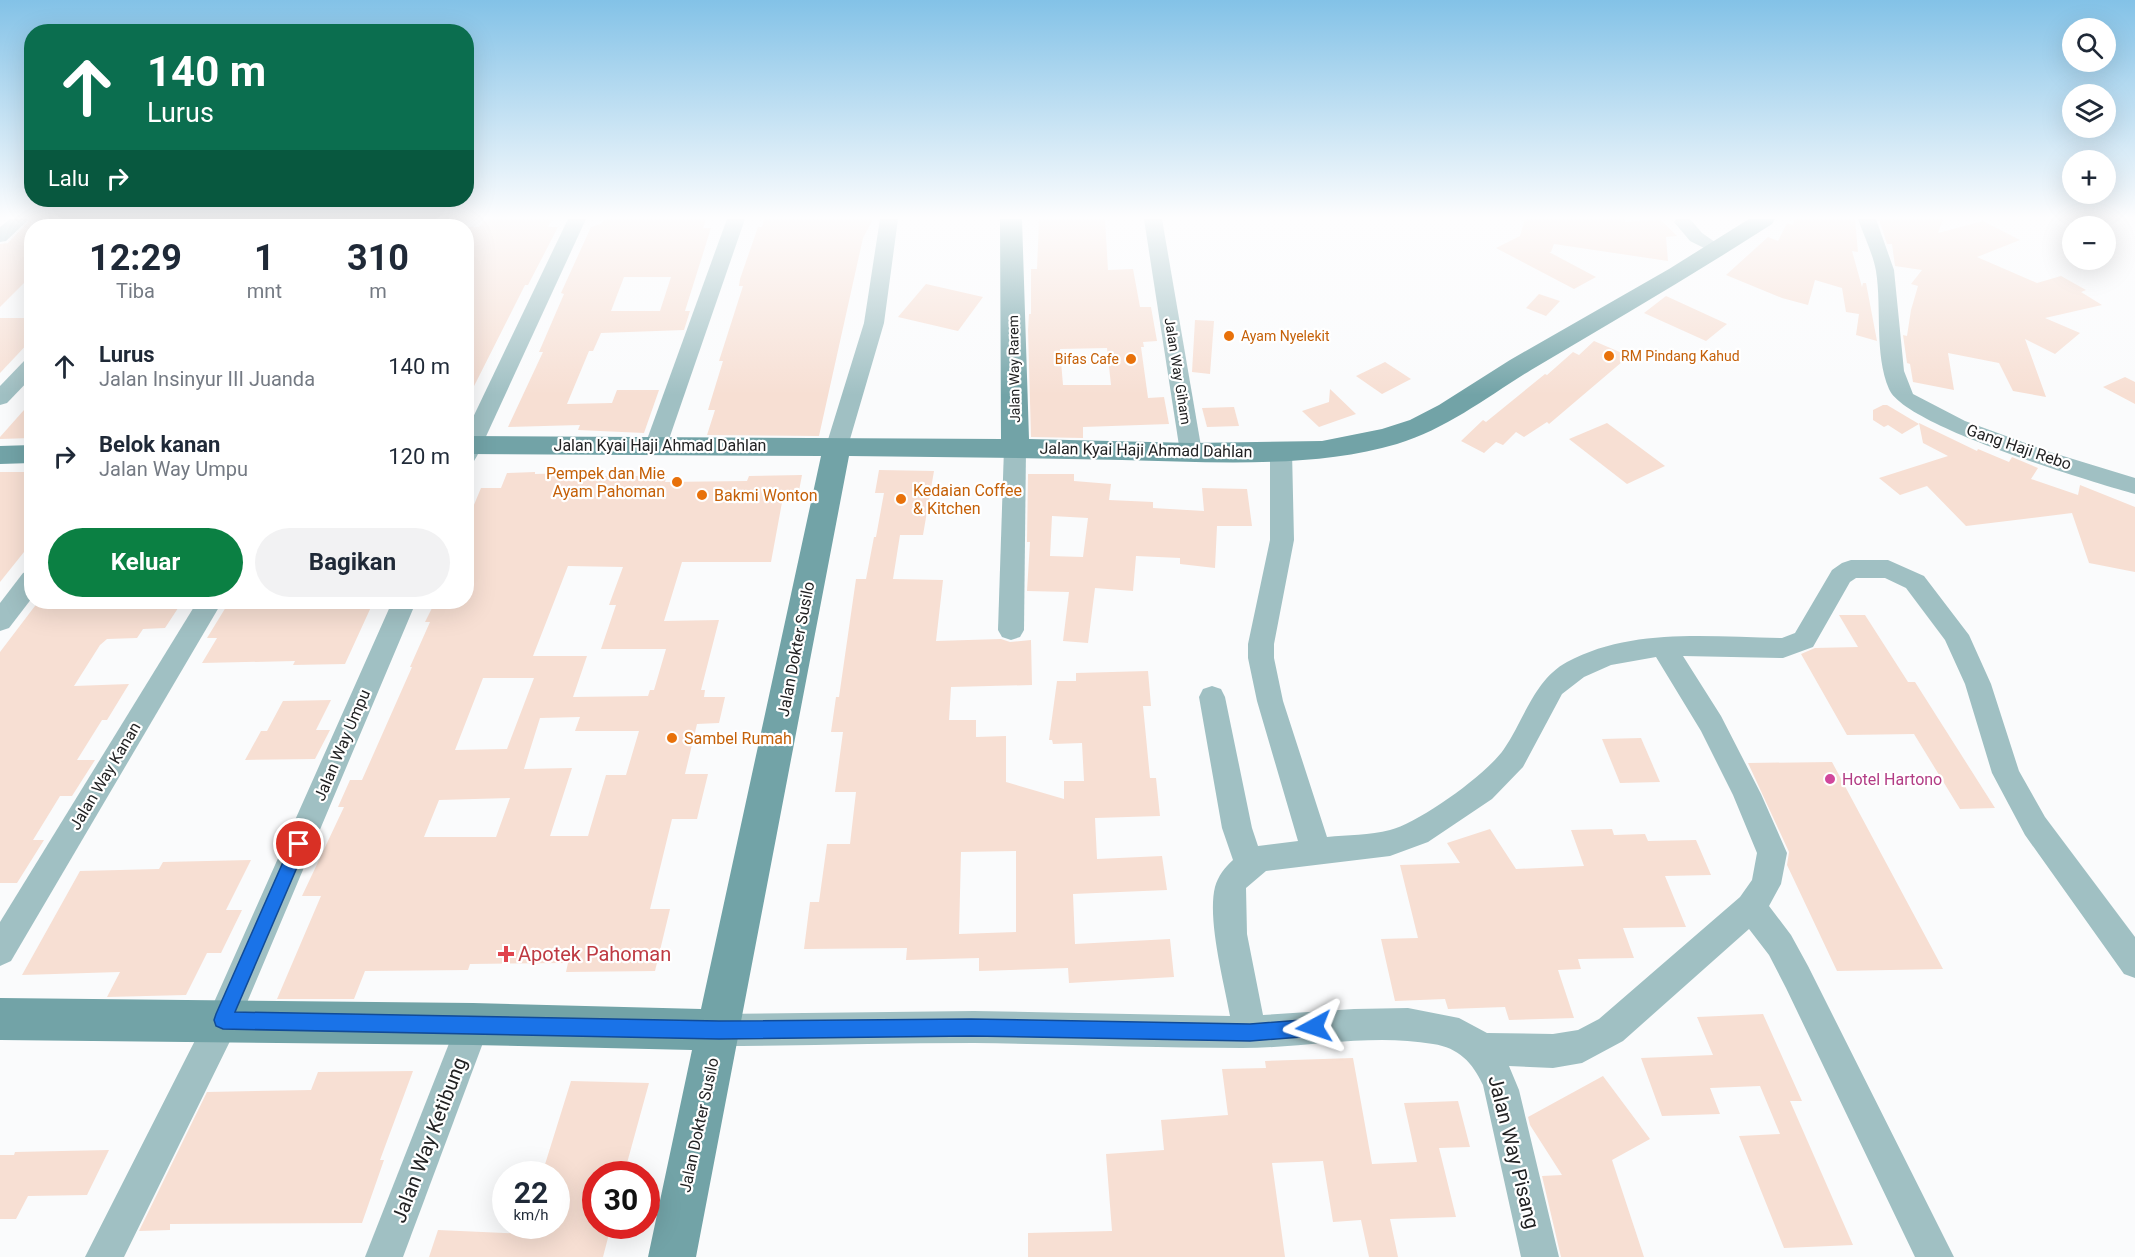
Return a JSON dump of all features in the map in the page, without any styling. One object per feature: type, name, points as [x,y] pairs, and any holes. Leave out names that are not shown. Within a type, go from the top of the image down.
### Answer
[{"type":"main road","name":"Jalan Way Rarem","points":[[1012,278],[1015,448]]},
{"type":"main road","name":"Jalan Kyai Haji Ahmad Dahlan","points":[[474,448],[656,445],[1191,452],[1322,450],[1389,437],[1420,426],[1449,411],[1519,366],[1672,278]]},
{"type":"main road","name":"Jalan Dokter Susilo","points":[[672,1257],[837,446]]},
{"type":"main road","points":[[0,455],[24,454]]},
{"type":"main road","points":[[0,1019],[473,1023],[719,1030]]},
{"type":"street","points":[[474,435],[549,278]]},
{"type":"street","points":[[656,445],[715,278]]},
{"type":"street","name":"Jalan Dokter Susilo","points":[[837,446],[874,323],[881,278]]},
{"type":"street","name":"Jalan Way Giham","points":[[1163,278],[1191,452]]},
{"type":"street","name":"Gang Haji Rebo","points":[[1885,278],[1894,371],[1900,390],[1906,399],[1957,426],[2042,457],[2135,486]]},
{"type":"street","points":[[0,398],[24,372]]},
{"type":"street","points":[[1011,630],[1015,448]]},
{"type":"street","points":[[1281,452],[1282,540],[1261,644],[1261,658],[1270,700],[1316,850]]},
{"type":"street","points":[[1250,1032],[1230,920],[1231,886],[1248,864],[1262,858],[1316,850],[1390,843],[1418,833],[1482,790],[1513,759],[1553,687],[1575,670],[1606,656],[1664,646],[1783,648],[1804,640],[1841,576],[1851,569],[1888,569],[1914,582],[1956,635],[1978,684],[2006,773],[2035,826],[2135,963]]},
{"type":"street","points":[[0,621],[24,590]]},
{"type":"street","name":"Jalan Way Kanan","points":[[0,951],[206,609]]},
{"type":"street","name":"Jalan Way Umpu","points":[[104,1257],[223,1020],[401,609]]},
{"type":"street","points":[[719,1030],[971,1028],[1250,1032],[1384,1025],[1436,1028],[1461,1035],[1482,1049],[1553,1051],[1582,1046],[1611,1030],[1750,907],[1766,884],[1772,853],[1747,794],[1711,724],[1664,646]]},
{"type":"street","points":[[1212,697],[1237,828],[1248,864]]},
{"type":"street","points":[[1750,907],[1775,938],[1797,978],[1935,1257]]},
{"type":"street","name":"Jalan Way Ketibung","points":[[384,1257],[473,1023]]},
{"type":"street","name":"Jalan Way Pisang","points":[[1482,1049],[1502,1090],[1539,1257]]},
{"type":"building","points":[[0,278],[24,278],[24,283],[0,307]]},
{"type":"building","points":[[474,278],[532,278],[528,285],[525,285],[474,386]]},
{"type":"building","points":[[568,278],[624,278],[611,311],[660,311],[671,278],[695,278],[685,311],[690,311],[684,330],[601,333],[593,351],[589,351],[567,404],[612,403],[617,390],[659,390],[644,433],[578,430],[580,425],[508,427],[543,352],[539,352],[564,294],[561,293]]},
{"type":"building","points":[[854,278],[819,436],[707,435],[715,410],[708,410],[723,361],[719,361],[743,286],[739,286],[740,279]]},
{"type":"building","points":[[1031,278],[1135,278],[1140,307],[1151,307],[1157,341],[1143,342],[1144,347],[1141,347],[1148,398],[1164,397],[1169,424],[1083,427],[1083,438],[1031,437],[1028,330],[1029,314],[1031,314]],"holes":[[[1107,348],[1111,385],[1063,385],[1060,349]]]},
{"type":"building","points":[[1552,278],[1595,278],[1574,289]]},
{"type":"building","points":[[1732,278],[1859,278],[1862,287],[1863,283],[1866,283],[1877,341],[1856,335],[1859,314],[1846,312],[1842,288],[1815,280],[1808,305],[1782,298]]},
{"type":"building","points":[[1916,278],[2025,278],[2037,283],[2064,278],[2086,290],[2081,292],[2102,305],[2045,318],[2080,333],[2055,354],[2025,339],[2046,397],[2013,391],[1999,363],[1948,353],[1954,390],[1913,382],[1910,364],[1907,363],[1903,335],[1907,336],[1918,286],[1911,284]]},
{"type":"building","points":[[926,284],[983,297],[958,331],[898,317]]},
{"type":"building","points":[[1539,294],[1560,301],[1546,316],[1526,308]]},
{"type":"building","points":[[1666,296],[1727,324],[1706,341],[1644,313]]},
{"type":"building","points":[[0,318],[24,318],[24,348],[0,373]]},
{"type":"building","points":[[1195,320],[1214,321],[1210,374],[1192,372]]},
{"type":"building","points":[[1594,341],[1629,356],[1549,424],[1547,422],[1524,437],[1516,432],[1503,445],[1496,442],[1484,453],[1461,441],[1483,420],[1486,422],[1573,352],[1579,355]]},
{"type":"building","points":[[1385,362],[1411,379],[1382,394],[1356,376]]},
{"type":"building","points":[[2125,377],[2135,382],[2135,404],[2103,387]]},
{"type":"building","points":[[1330,389],[1356,414],[1319,427],[1302,411],[1329,402]]},
{"type":"building","points":[[1887,405],[1919,424],[1902,434],[1888,425],[1884,427],[1873,420],[1873,410]]},
{"type":"building","points":[[1234,407],[1239,426],[1207,427],[1202,408]]},
{"type":"building","points":[[24,410],[24,438],[0,439]]},
{"type":"building","points":[[1607,423],[1665,466],[1627,484],[1569,439]]},
{"type":"building","points":[[1919,423],[1977,451],[1978,449],[2009,462],[2012,457],[2038,468],[2031,479],[2078,495],[2080,485],[2135,507],[2135,572],[2089,563],[2072,513],[1966,526],[1927,486],[1900,495],[1879,478],[1948,456],[1923,443]]},
{"type":"building","points":[[879,470],[934,471],[923,535],[900,535],[893,579],[943,580],[936,641],[1031,640],[1032,685],[951,687],[949,720],[976,720],[976,737],[1006,736],[1006,782],[1064,799],[1064,781],[1084,781],[1082,743],[1053,744],[1052,740],[1049,740],[1057,681],[1076,681],[1076,673],[1148,671],[1151,706],[1143,706],[1150,778],[1156,778],[1160,816],[1095,818],[1097,859],[1162,856],[1167,890],[1073,894],[1075,944],[1170,939],[1174,977],[1069,983],[1068,968],[979,971],[979,958],[906,960],[907,948],[804,949],[810,902],[819,902],[827,844],[850,844],[856,792],[835,792],[843,732],[831,732],[836,697],[839,697],[856,579],[866,579],[884,493],[875,493]],"holes":[[[1016,851],[1016,932],[959,934],[961,852]]]},
{"type":"building","points":[[0,472],[24,472],[24,552],[0,582]]},
{"type":"building","points":[[602,472],[600,476],[667,476],[665,482],[747,481],[749,476],[802,475],[798,496],[783,497],[771,562],[682,562],[664,621],[719,620],[701,690],[705,690],[704,697],[725,697],[719,723],[697,724],[685,774],[708,774],[697,819],[672,819],[650,909],[670,909],[655,971],[566,972],[568,963],[470,964],[468,970],[365,971],[354,999],[277,999],[321,896],[302,896],[344,807],[338,807],[350,780],[362,780],[412,667],[410,667],[430,622],[425,622],[432,609],[474,609],[474,505],[481,488],[501,488],[507,473]],"holes":[[[568,566],[623,567],[609,605],[616,605],[601,649],[666,649],[654,690],[650,690],[648,696],[573,697],[587,656],[533,656]],[[483,678],[534,678],[507,749],[455,750]],[[580,717],[575,731],[639,731],[626,775],[606,775],[588,836],[550,836],[572,768],[524,769],[540,718]],[[510,798],[496,837],[424,837],[439,800]]]},
{"type":"building","points":[[1028,474],[1074,474],[1074,481],[1111,484],[1109,500],[1153,502],[1153,508],[1204,511],[1202,488],[1247,489],[1252,526],[1217,526],[1215,568],[1180,564],[1180,558],[1136,556],[1133,591],[1095,588],[1088,643],[1063,641],[1069,592],[1027,591],[1030,542],[1027,542]],"holes":[[[1052,516],[1088,518],[1083,557],[1050,556]]]},
{"type":"building","points":[[33,609],[177,609],[165,628],[143,629],[137,638],[107,639],[100,645],[74,686],[129,684],[107,720],[102,720],[77,760],[95,760],[72,796],[60,796],[33,840],[44,840],[17,883],[0,883],[0,652]]},
{"type":"building","points":[[225,609],[370,609],[345,664],[293,665],[295,661],[202,663],[217,638],[207,638]]},
{"type":"building","points":[[1839,615],[1865,615],[1908,682],[1915,682],[1995,808],[1960,809],[1914,734],[1847,735],[1801,654],[1815,648],[1858,647]]},
{"type":"building","points":[[331,700],[316,730],[330,730],[315,759],[245,760],[261,731],[267,731],[283,701]]},
{"type":"building","points":[[1641,738],[1660,782],[1620,783],[1602,739]]},
{"type":"building","points":[[1832,762],[1943,969],[1837,971],[1787,865],[1789,852],[1748,763]]},
{"type":"building","points":[[1490,829],[1516,869],[1584,866],[1571,830],[1612,829],[1614,835],[1645,834],[1648,841],[1696,840],[1711,875],[1665,876],[1686,927],[1623,928],[1634,958],[1578,959],[1581,969],[1558,970],[1574,1018],[1509,1020],[1505,1007],[1448,1009],[1445,999],[1395,1001],[1381,939],[1418,938],[1400,865],[1460,863],[1447,843]]},
{"type":"building","points":[[251,860],[226,910],[242,910],[221,953],[207,953],[186,995],[107,997],[120,972],[22,975],[80,871],[159,869],[163,862]]},
{"type":"building","points":[[1763,1014],[1802,1101],[1790,1101],[1853,1245],[1784,1248],[1739,1136],[1780,1134],[1760,1086],[1710,1088],[1720,1114],[1662,1116],[1641,1058],[1713,1055],[1697,1017]]},
{"type":"building","points":[[1353,1058],[1372,1164],[1417,1162],[1404,1103],[1458,1101],[1470,1147],[1439,1148],[1456,1217],[1390,1219],[1398,1257],[1369,1257],[1361,1220],[1333,1222],[1323,1161],[1272,1163],[1285,1257],[1028,1257],[1028,1233],[1112,1231],[1106,1154],[1164,1150],[1161,1120],[1228,1115],[1222,1069],[1266,1068],[1265,1061]]},
{"type":"building","points":[[413,1071],[380,1160],[384,1160],[362,1223],[170,1224],[170,1230],[139,1231],[207,1092],[311,1090],[318,1072]]},
{"type":"building","points":[[1603,1076],[1650,1139],[1612,1160],[1644,1257],[1561,1257],[1542,1176],[1562,1175],[1530,1125],[1528,1117]]},
{"type":"building","points":[[571,1081],[649,1083],[628,1161],[582,1161],[582,1239],[608,1239],[603,1257],[429,1257],[438,1230],[492,1232],[492,1239],[570,1239],[570,1161],[546,1161]]},
{"type":"building","points":[[109,1150],[87,1195],[28,1196],[16,1219],[0,1219],[0,1155],[14,1155],[15,1152]]},
{"type":"place","name":"Ayam Nyelekit","points":[[1229,336]]},
{"type":"place","name":"RM Pindang Kahud","points":[[1609,356]]},
{"type":"place","name":"Bifas Cafe","points":[[1131,359]]},
{"type":"place","name":"Pempek dan Mie Ayam Pahoman","points":[[677,482]]},
{"type":"place","name":"Bakmi Wonton","points":[[702,495]]},
{"type":"place","name":"Kedaian Coffee & Kitchen","points":[[901,499]]},
{"type":"place","name":"Sambel Rumah","points":[[672,738]]},
{"type":"place","name":"Hotel Hartono","points":[[1830,779]]},
{"type":"place","name":"Apotek Pahoman","points":[[506,954]]},
{"type":"route","points":[[299,844],[223,1020],[473,1023],[719,1030],[971,1028],[1250,1032],[1314,1027]]}]
